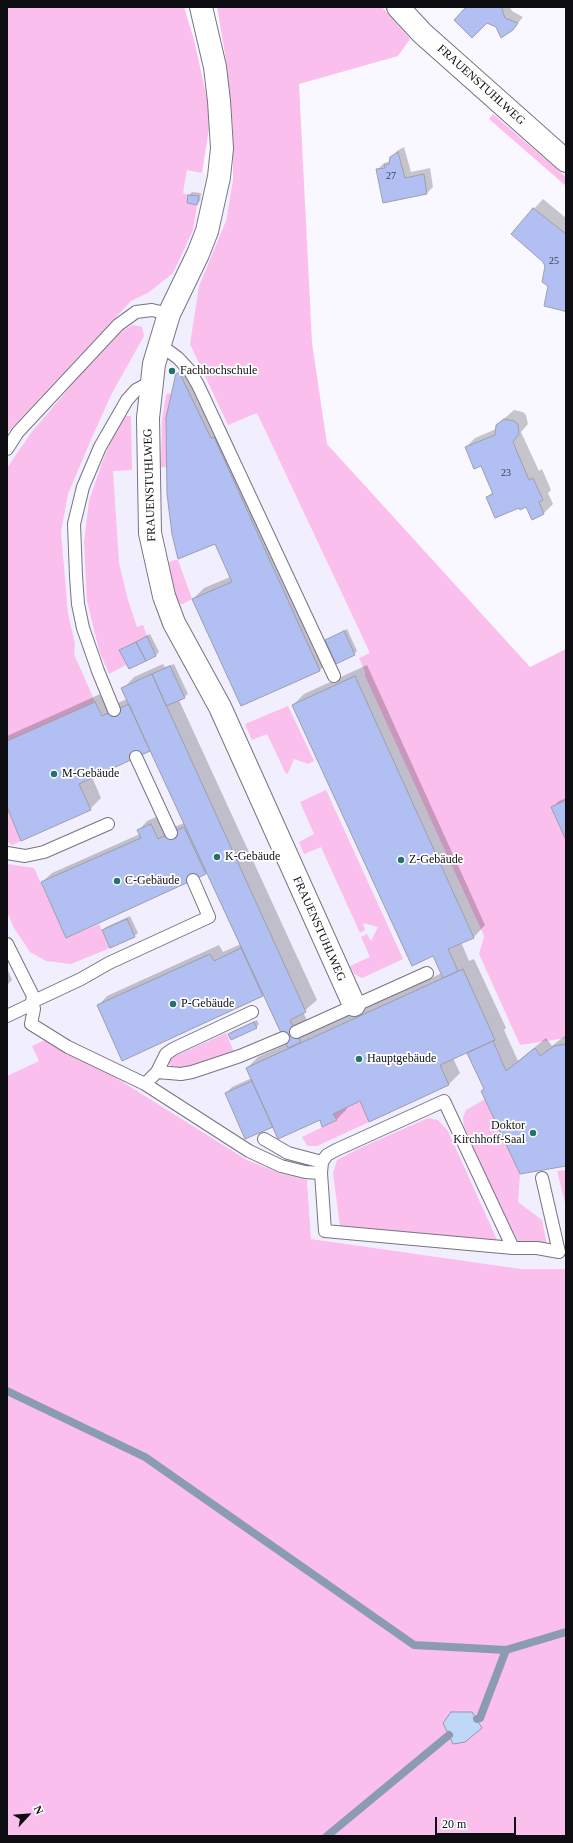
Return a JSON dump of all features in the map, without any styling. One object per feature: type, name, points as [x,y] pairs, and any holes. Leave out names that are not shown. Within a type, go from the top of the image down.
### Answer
[{"type":"street","name":"FRAUENSTUHLWEG","points":[[201,7],[215,67],[222,148],[219,177],[207,231],[170,314],[159,344],[152,382],[148,418],[150,533],[164,596],[174,623],[220,707],[354,1005]]},
{"type":"street","name":"FRAUENSTUHLWEG","points":[[398,7],[422,33],[566,161]]},
{"type":"lane","points":[[7,449],[18,432],[118,325],[136,312],[152,310],[170,314]]},
{"type":"lane","points":[[159,344],[178,358],[190,371],[198,385],[334,676]]},
{"type":"lane","points":[[114,710],[98,672],[83,628],[78,604],[74,524],[83,487],[100,447],[127,400],[136,390],[152,382]]},
{"type":"lane","points":[[136,757],[171,833]]},
{"type":"lane","points":[[7,853],[25,856],[44,852],[108,824]]},
{"type":"lane","points":[[7,1016],[125,956],[210,917],[192,880]]},
{"type":"lane","points":[[7,944],[33,996],[32,1002],[34,1010],[31,1024],[68,1047],[145,1084],[250,1151],[281,1166],[305,1172],[322,1167]]},
{"type":"lane","points":[[296,1032],[427,973]]},
{"type":"lane","points":[[145,1084],[157,1072],[166,1054],[173,1049],[252,1012]]},
{"type":"lane","points":[[157,1072],[181,1074],[192,1072],[240,1056],[283,1038]]},
{"type":"lane","points":[[513,1248],[444,1101],[336,1150],[328,1155],[322,1167],[325,1231],[513,1248],[537,1248],[558,1252],[542,1178]]},
{"type":"lane","points":[[264,1139],[288,1153],[322,1167]]},
{"type":"shaded area","points":[[7,7],[184,7],[194,40],[208,103],[209,129],[202,173],[187,170],[183,193],[188,195],[187,203],[197,205],[193,230],[173,273],[148,293],[131,301],[7,433]]},
{"type":"shaded area","points":[[217,7],[382,7],[410,39],[398,56],[299,84],[312,343],[327,444],[530,667],[566,649],[566,1038],[520,1045],[479,954],[484,936],[365,676],[365,672],[359,658],[370,653],[257,413],[228,425],[190,344],[199,286],[226,221],[233,180],[233,130],[227,66]]},
{"type":"shaded area","points":[[493,114],[566,177],[566,186],[489,119]]},
{"type":"shaded area","points":[[187,169],[233,180],[226,221],[199,286],[190,344],[228,425],[257,413],[370,653],[359,659],[365,672],[365,676],[484,936],[480,954],[520,1045],[566,1038],[566,1170],[557,1172],[566,1207],[566,1269],[521,1269],[311,1239],[307,1180],[282,1174],[247,1160],[110,1074],[39,1061],[7,1076],[7,433],[111,320],[131,301],[148,293],[193,230],[197,205],[187,203],[183,194]]},
{"type":"shaded area","points":[[133,325],[142,327],[144,336],[112,393],[89,444],[68,494],[61,532],[68,614],[75,644],[74,654],[95,702],[7,741],[7,468],[31,433],[81,374],[122,331]]},
{"type":"shaded area","points":[[168,393],[171,394],[166,418],[166,467],[161,467],[162,420],[166,395]]},
{"type":"shaded area","points":[[121,416],[131,416],[132,470],[113,471],[119,563],[128,600],[137,627],[143,625],[147,636],[119,650],[126,665],[109,674],[99,650],[87,601],[84,542],[89,501],[102,463]]},
{"type":"shaded area","points":[[178,560],[192,599],[183,604],[179,604],[177,601],[168,567],[169,562]]},
{"type":"shaded area","points":[[288,706],[314,761],[308,764],[294,759],[288,773],[286,774],[267,734],[252,740],[245,724]]},
{"type":"shaded area","points":[[326,790],[403,959],[362,978],[354,974],[350,966],[370,957],[361,937],[367,934],[371,941],[378,927],[363,923],[365,930],[360,933],[321,847],[304,854],[299,842],[314,834],[300,802]]},
{"type":"shaded area","points":[[7,807],[21,841],[12,845],[7,841]]},
{"type":"shaded area","points":[[7,864],[34,868],[66,938],[99,924],[110,948],[71,964],[46,961],[30,952],[14,928],[7,912]]},
{"type":"shaded area","points":[[226,1033],[234,1052],[186,1068],[171,1067],[168,1061],[171,1058]]},
{"type":"shaded area","points":[[47,1039],[110,1074],[247,1160],[282,1174],[307,1180],[311,1239],[521,1269],[566,1269],[566,1836],[7,1836],[7,1076],[39,1061],[32,1046]]},
{"type":"shaded area","points":[[485,1099],[520,1174],[518,1202],[542,1220],[547,1246],[519,1243],[495,1195],[464,1126],[463,1117],[466,1110]]},
{"type":"shaded area","points":[[360,1101],[369,1122],[317,1146],[308,1146],[306,1144],[302,1137],[337,1120],[333,1114]]},
{"type":"shaded area","points":[[428,1118],[438,1120],[448,1131],[502,1251],[340,1226],[333,1173],[337,1160],[360,1148]]},
{"type":"shaded area","points":[[566,1170],[566,1207],[557,1171]]},
{"type":"water","points":[[451,1712],[472,1712],[482,1728],[465,1742],[453,1744],[443,1723]]},
{"type":"building","points":[[466,7],[504,7],[502,9],[505,18],[518,23],[513,30],[501,38],[496,27],[487,23],[472,38],[454,20]]},
{"type":"building","points":[[398,152],[405,178],[424,174],[427,194],[383,203],[376,169],[385,168],[384,165],[389,164],[390,157]]},
{"type":"building","points":[[188,195],[199,196],[197,205],[187,203]]},
{"type":"building","points":[[533,208],[566,234],[566,313],[564,311],[544,306],[548,286],[542,282],[545,266],[543,262],[511,234]]},
{"type":"building","points":[[176,373],[181,376],[211,438],[214,437],[320,671],[241,706],[192,599],[232,582],[215,544],[178,559],[172,534],[167,494],[166,418]]},
{"type":"building","points":[[504,419],[514,421],[518,424],[519,434],[513,442],[529,480],[533,478],[543,500],[539,502],[544,514],[532,520],[526,507],[520,510],[519,508],[495,518],[486,497],[493,494],[481,466],[474,469],[465,447],[495,435],[496,425]]},
{"type":"building","points":[[344,631],[355,655],[336,664],[325,640]]},
{"type":"building","points":[[147,636],[156,656],[146,661],[136,642]]},
{"type":"building","points":[[136,642],[146,661],[129,669],[119,650]]},
{"type":"building","points":[[170,666],[185,698],[166,706],[152,674]]},
{"type":"building","name":"K-Gebäude","points":[[152,674],[306,1012],[290,1020],[301,1042],[288,1048],[121,688]]},
{"type":"building","name":"Z-Gebäude","points":[[355,676],[474,938],[448,949],[458,971],[443,978],[433,956],[412,966],[292,705]]},
{"type":"building","name":"M-Gebäude","points":[[95,702],[102,716],[129,704],[150,751],[79,784],[91,810],[21,841],[7,807],[7,741]]},
{"type":"building","points":[[566,800],[566,840],[551,807]]},
{"type":"building","name":"C-Gebäude","points":[[151,824],[158,839],[184,827],[206,874],[66,938],[41,882],[141,838],[137,830]]},
{"type":"building","points":[[127,919],[135,937],[110,948],[102,930]]},
{"type":"building","name":"P-Gebäude","points":[[241,948],[263,996],[122,1061],[97,1005],[210,954],[214,961]]},
{"type":"building","name":"Hauptgebäude","points":[[463,969],[495,1040],[440,1065],[449,1085],[369,1122],[360,1101],[333,1114],[337,1120],[322,1127],[320,1120],[278,1139],[246,1068]]},
{"type":"building","points":[[254,1022],[257,1028],[231,1040],[228,1034]]},
{"type":"building","name":"Doktor Kirchhoff-Saal","points":[[493,1041],[506,1071],[535,1048],[540,1056],[554,1046],[566,1044],[566,1166],[520,1174],[481,1091],[484,1089],[467,1053]]},
{"type":"building","points":[[252,1081],[273,1127],[245,1139],[225,1093]]},
{"type":"waterway","points":[[7,1391],[145,1457],[414,1645],[506,1650],[566,1632]]},
{"type":"waterway","points":[[477,1719],[480,1718],[506,1650]]},
{"type":"waterway","points":[[327,1836],[449,1735]]},
{"type":"place","name":"Fachhochschule","points":[[172,371]]},
{"type":"place","name":"M-Gebäude","points":[[54,774]]},
{"type":"place","name":"K-Gebäude","points":[[217,857]]},
{"type":"place","name":"Z-Gebäude","points":[[401,860]]},
{"type":"place","name":"C-Gebäude","points":[[117,881]]},
{"type":"place","name":"P-Gebäude","points":[[173,1004]]},
{"type":"place","name":"Hauptgebäude","points":[[359,1059]]},
{"type":"place","name":"Doktor Kirchhoff-Saal","points":[[533,1133]]}]
